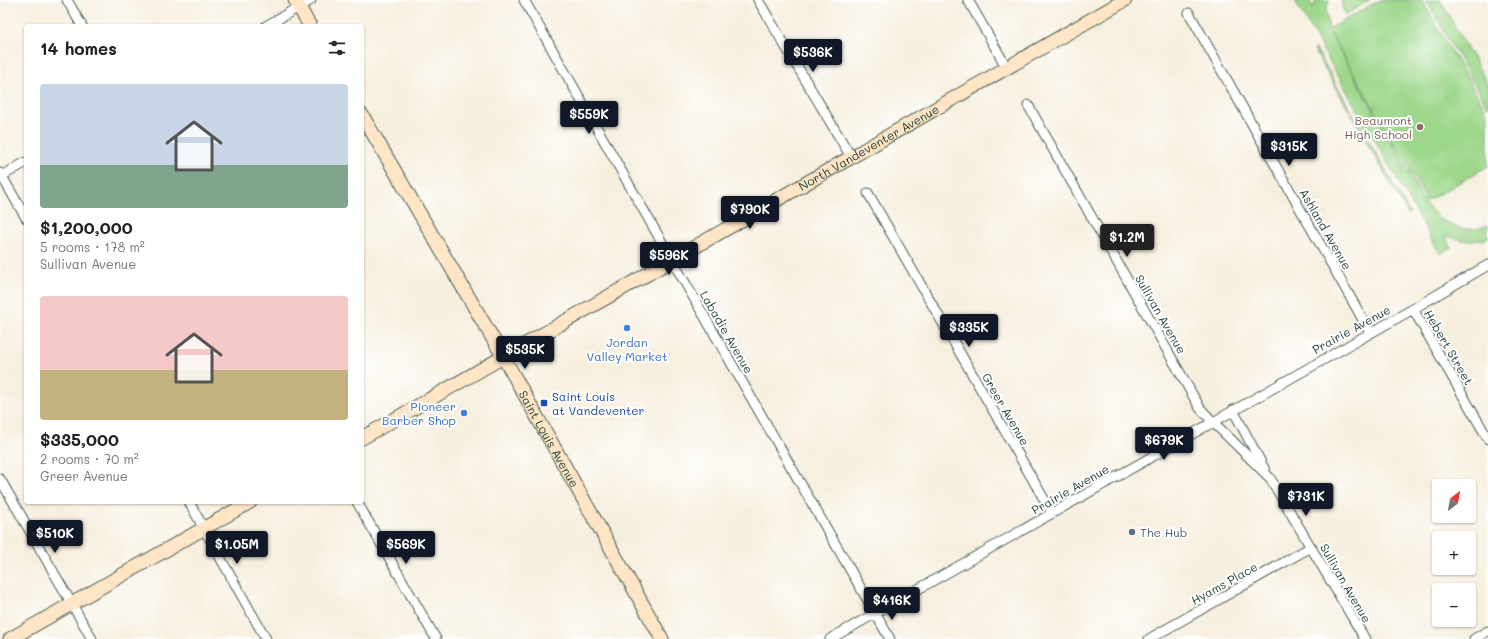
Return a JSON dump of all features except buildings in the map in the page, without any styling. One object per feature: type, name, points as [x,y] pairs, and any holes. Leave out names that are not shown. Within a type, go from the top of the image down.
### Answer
[{"type":"main road","name":"North Vandeventer Avenue","points":[[364,437],[1125,0]]},
{"type":"main road","points":[[297,4],[309,24]]},
{"type":"main road","name":"Saint Louis Avenue","points":[[364,118],[503,357],[662,639]]},
{"type":"main road","points":[[10,639],[246,504]]},
{"type":"street","points":[[67,0],[81,24]]},
{"type":"street","points":[[269,24],[297,4],[312,0]]},
{"type":"street","name":"Labadie Avenue","points":[[524,0],[890,639]]},
{"type":"street","points":[[758,0],[851,158]]},
{"type":"street","points":[[968,0],[1007,68]]},
{"type":"street","name":"Ashland Avenue","points":[[1189,13],[1370,332]]},
{"type":"street","name":"Sullivan Avenue","points":[[1028,105],[1200,408],[1270,478]]},
{"type":"street","points":[[24,163],[1,175],[24,215]]},
{"type":"street","name":"Greer Avenue","points":[[868,193],[1052,513]]},
{"type":"street","name":"Prairie Avenue","points":[[830,639],[1212,421],[1413,309],[1488,264]]},
{"type":"street","name":"Hebert Street","points":[[1413,309],[1488,439]]},
{"type":"street","name":"Sullivan Avenue","points":[[1233,410],[1270,478],[1365,639]]},
{"type":"street","points":[[0,479],[92,639]]},
{"type":"street","points":[[190,504],[266,639]]},
{"type":"street","points":[[358,504],[436,639]]},
{"type":"street","name":"Hyams Place","points":[[1149,639],[1311,547]]},
{"type":"street","points":[[1474,639],[1488,631]]},
{"type":"green space","name":"Beaumont High School","points":[[1309,0],[1313,8],[1316,0],[1329,0],[1326,12],[1329,29],[1380,0],[1422,0],[1488,114],[1488,166],[1427,201],[1331,34],[1425,203],[1445,222],[1453,226],[1469,229],[1488,225],[1488,238],[1483,240],[1466,241],[1445,235],[1451,248],[1440,254],[1295,1]]},
{"type":"green space","points":[[1342,0],[1370,0],[1345,15],[1342,7]]},
{"type":"green space","points":[[1426,0],[1440,0],[1488,84],[1488,108]]},
{"type":"green space","points":[[1316,49],[1360,126],[1364,124],[1369,133],[1366,136],[1410,213],[1408,214],[1364,137],[1361,138],[1356,129],[1359,127],[1314,50]]},
{"type":"place","name":"Beaumont High School","points":[[1420,127]]},
{"type":"place","name":"Jordan Valley Market","points":[[627,328]]},
{"type":"place","name":"Saint Louis at Vandeventer","points":[[544,403]]},
{"type":"place","name":"Pioneer Barber Shop","points":[[464,413]]},
{"type":"place","name":"The Hub","points":[[1132,532]]}]
